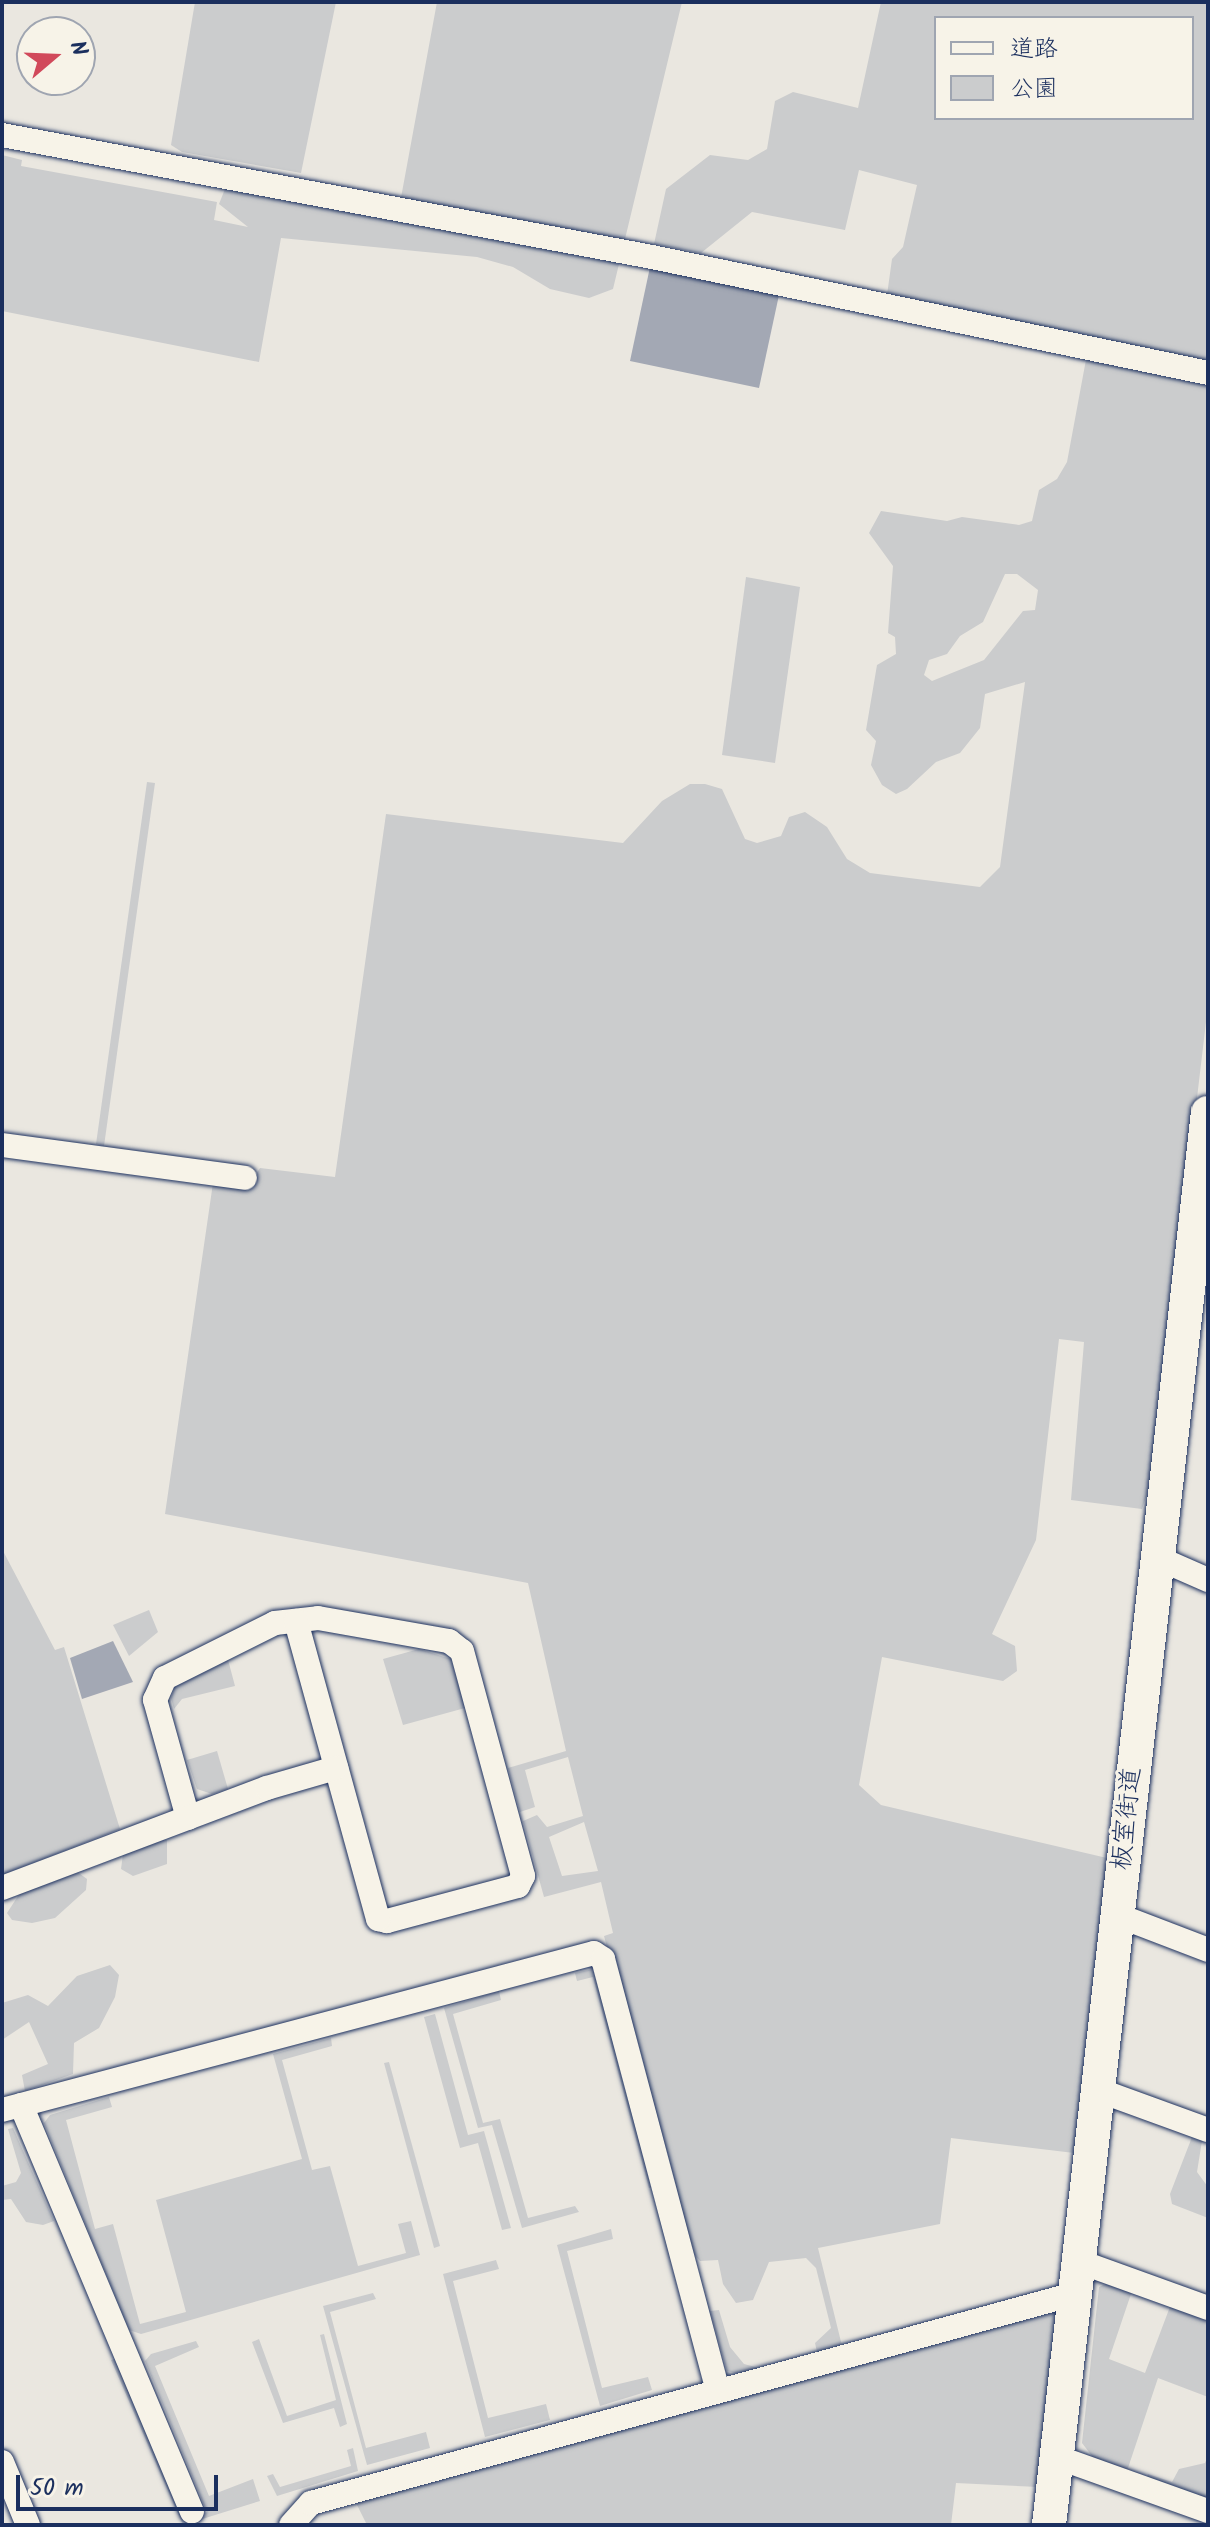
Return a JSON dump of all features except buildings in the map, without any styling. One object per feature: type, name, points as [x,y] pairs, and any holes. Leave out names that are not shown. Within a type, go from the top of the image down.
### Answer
[{"type":"main road","name":"板室街道","points":[[1049,2525],[1208,1113]]},
{"type":"street","points":[[2,135],[652,257],[1208,373]]},
{"type":"street","points":[[2,1145],[245,1178]]},
{"type":"street","points":[[1158,1558],[1208,1580]]},
{"type":"street","points":[[188,1818],[155,1700],[165,1678],[275,1623],[318,1618],[449,1641],[462,1651],[523,1876],[518,1886],[387,1921],[378,1919],[296,1621]]},
{"type":"street","points":[[2,1888],[188,1818],[336,1768]]},
{"type":"street","points":[[1117,1915],[1208,1950]]},
{"type":"street","points":[[192,2511],[11,2107],[594,1953],[603,1959],[718,2390]]},
{"type":"street","points":[[1098,2090],[1208,2130]]},
{"type":"street","points":[[291,2525],[311,2503],[718,2390],[1076,2277],[1208,2308]]},
{"type":"street","points":[[1057,2457],[1208,2511]]},
{"type":"street","points":[[2,2462],[28,2525]]},
{"type":"green space","points":[[195,2],[336,2],[301,173],[182,152],[171,145]]},
{"type":"green space","points":[[437,2],[682,2],[613,289],[589,298],[550,289],[513,267],[477,257],[281,238],[259,362],[2,311],[2,155],[22,160],[21,166],[217,202],[214,220],[248,227],[219,204],[227,184],[398,214]]},
{"type":"green space","points":[[881,2],[1208,2],[1208,1005],[1152,1479],[1142,1509],[1071,1500],[1084,1342],[1059,1339],[1036,1540],[992,1634],[1015,1646],[1017,1671],[1003,1681],[882,1657],[859,1785],[881,1805],[1107,1858],[1074,2153],[951,2138],[940,2224],[818,2248],[843,2350],[747,2376],[727,2371],[710,2311],[719,2310],[730,2347],[744,2364],[759,2368],[817,2352],[815,2343],[831,2328],[816,2268],[806,2258],[769,2262],[753,2300],[736,2303],[723,2284],[718,2260],[700,2261],[687,2247],[604,1936],[613,1933],[601,1882],[544,1897],[523,1821],[537,1815],[547,1827],[583,1816],[568,1757],[525,1770],[535,1807],[520,1812],[508,1768],[566,1751],[528,1583],[165,1514],[213,1183],[250,1183],[260,1168],[335,1177],[386,814],[623,843],[662,801],[690,784],[705,784],[722,789],[745,839],[757,843],[781,836],[789,817],[805,812],[827,827],[847,859],[870,873],[980,887],[1000,867],[1025,682],[985,694],[980,728],[960,753],[936,762],[907,789],[896,794],[882,785],[871,765],[876,741],[866,730],[877,665],[896,654],[895,637],[888,633],[893,566],[869,533],[881,511],[947,521],[962,517],[1019,525],[1032,521],[1039,490],[1057,479],[1067,462],[1090,338],[887,295],[892,259],[903,247],[917,185],[859,170],[845,230],[752,212],[701,253],[654,244],[666,189],[710,155],[748,160],[767,149],[775,101],[793,92],[858,108]],"holes":[[[1005,574],[1017,574],[1038,590],[1035,610],[1023,611],[984,660],[932,681],[924,675],[929,660],[947,654],[960,636],[983,622]],[[584,1822],[598,1871],[562,1876],[549,1837]]]},
{"type":"green space","points":[[746,577],[800,587],[775,763],[722,755]]},
{"type":"green space","points":[[147,782],[155,783],[104,1146],[96,1144]]},
{"type":"green space","points":[[2,1549],[55,1650],[64,1647],[120,1829],[2,1875]]},
{"type":"green space","points":[[149,1610],[158,1632],[129,1656],[113,1625]]},
{"type":"green space","points":[[419,1649],[451,1659],[465,1708],[403,1725],[383,1659]]},
{"type":"green space","points":[[227,1656],[235,1686],[182,1699],[174,1709],[171,1698],[177,1680]]},
{"type":"green space","points":[[217,1751],[228,1789],[212,1794],[197,1789],[187,1760]]},
{"type":"green space","points":[[157,1840],[167,1840],[167,1864],[133,1876],[121,1869],[123,1854]]},
{"type":"green space","points":[[76,1871],[87,1879],[86,1890],[55,1918],[32,1923],[12,1920],[7,1913],[20,1893]]},
{"type":"green space","points":[[110,1965],[119,1975],[115,1997],[99,2028],[74,2043],[73,2074],[25,2091],[22,2075],[48,2064],[29,2022],[2,2040],[2,2003],[28,1995],[48,2006],[77,1976]]},
{"type":"green space","points":[[593,1969],[655,2187],[649,2188],[593,1977],[577,1981],[575,1973]]},
{"type":"green space","points":[[499,1991],[501,2000],[453,2014],[483,2123],[500,2119],[528,2218],[575,2206],[579,2212],[522,2228],[492,2125],[478,2128],[444,2008]]},
{"type":"green space","points":[[435,2014],[468,2135],[484,2131],[511,2228],[502,2230],[478,2143],[460,2148],[424,2017]]},
{"type":"green space","points":[[331,2038],[332,2046],[282,2060],[312,2170],[330,2166],[358,2266],[406,2253],[398,2224],[411,2221],[420,2255],[141,2334],[129,2330],[44,2123],[50,2115],[109,2097],[112,2107],[66,2120],[95,2229],[113,2224],[140,2324],[186,2312],[156,2200],[302,2159],[273,2054]]},
{"type":"green space","points":[[389,2062],[440,2246],[434,2248],[384,2063]]},
{"type":"green space","points":[[13,2128],[54,2221],[43,2225],[26,2222],[11,2199],[2,2200],[2,2186],[16,2182],[21,2173],[8,2129]]},
{"type":"green space","points":[[1192,2137],[1202,2141],[1197,2172],[1208,2187],[1208,2218],[1172,2204],[1170,2194]]},
{"type":"green space","points":[[611,2229],[613,2239],[567,2251],[602,2388],[648,2377],[652,2390],[600,2406],[557,2245]]},
{"type":"green space","points":[[496,2260],[499,2269],[453,2281],[488,2418],[546,2404],[550,2420],[485,2437],[443,2274]]},
{"type":"green space","points":[[1110,2282],[1132,2291],[1109,2359],[1145,2373],[1171,2304],[1208,2318],[1208,2397],[1158,2378],[1127,2471],[1095,2460],[1082,2443],[1099,2287]]},
{"type":"green space","points":[[373,2293],[376,2299],[330,2312],[366,2448],[426,2432],[430,2448],[367,2465],[323,2306]]},
{"type":"green space","points":[[1060,2310],[1039,2487],[956,2483],[951,2525],[367,2525],[355,2501]]},
{"type":"green space","points":[[324,2334],[347,2424],[340,2427],[334,2408],[283,2423],[252,2342],[259,2339],[287,2416],[336,2400],[320,2335]]},
{"type":"green space","points":[[196,2341],[199,2347],[155,2366],[209,2496],[253,2479],[260,2501],[183,2525],[111,2360],[118,2358],[187,2520],[207,2512],[145,2361],[151,2354]]},
{"type":"green space","points":[[353,2448],[358,2471],[277,2496],[267,2476],[273,2474],[280,2487],[351,2466],[347,2450]]},
{"type":"green space","points":[[1208,2456],[1208,2501],[1146,2479],[1148,2474],[1172,2482],[1179,2469],[1205,2463]]},
{"type":"shaded area","points":[[650,267],[779,295],[759,388],[630,361]]},
{"type":"shaded area","points":[[113,1641],[133,1682],[82,1699],[70,1658]]}]
